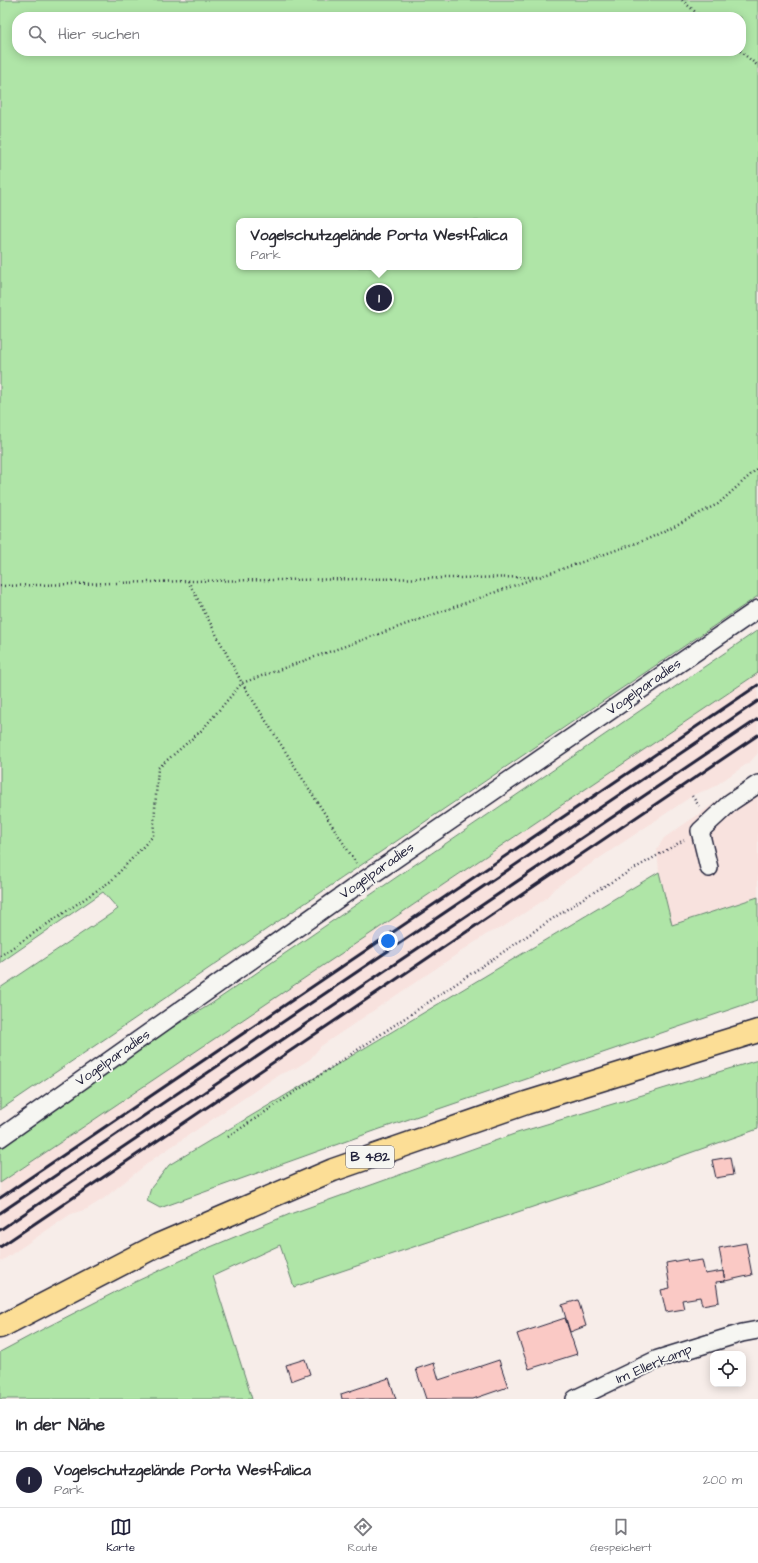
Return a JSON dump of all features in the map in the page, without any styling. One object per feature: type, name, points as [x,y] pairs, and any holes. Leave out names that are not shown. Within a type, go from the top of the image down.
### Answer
[{"type":"main road","name":"B 482","points":[[0,1327],[158,1245],[333,1170],[526,1103],[758,1030]]},
{"type":"street","name":"Vogelparadies","points":[[0,1138],[366,879],[758,609]]},
{"type":"street","points":[[709,868],[700,831],[731,802],[758,784]]},
{"type":"street","name":"Im Ellerkamp","points":[[576,1399],[658,1359],[742,1333],[758,1330]]},
{"type":"path","points":[[682,0],[695,12]]},
{"type":"path","points":[[746,56],[758,66]]},
{"type":"path","points":[[0,956],[111,881],[153,836],[158,768],[202,730],[242,683],[648,539],[718,504],[758,468]]},
{"type":"path","points":[[0,586],[188,581],[539,577]]},
{"type":"path","points":[[188,581],[242,683],[366,879]]},
{"type":"path","points":[[692,796],[702,810]]},
{"type":"path","points":[[228,1137],[582,899],[700,831]]},
{"type":"shaded area","points":[[758,673],[758,753],[751,761],[712,788],[695,794],[555,888],[544,900],[503,927],[487,934],[321,1046],[310,1059],[296,1068],[280,1074],[153,1159],[103,1199],[87,1209],[71,1214],[0,1262],[0,1183]]},
{"type":"shaded area","points":[[758,773],[758,897],[672,925],[659,872],[657,849],[664,838]]},
{"type":"green space","points":[[0,0],[758,0],[758,596],[0,1110],[0,988],[118,909],[103,892],[0,963]]},
{"type":"green space","points":[[758,630],[758,673],[0,1183],[0,1132],[211,1004]]},
{"type":"green space","points":[[659,872],[672,925],[758,897],[758,1000],[380,1129],[160,1208],[147,1201],[151,1188],[169,1165]]},
{"type":"green space","points":[[758,1060],[758,1129],[616,1179],[294,1287],[280,1245],[213,1276],[252,1399],[0,1399],[0,1352],[135,1282],[208,1248],[290,1214],[517,1133]]},
{"type":"building","points":[[730,1157],[733,1175],[716,1178],[712,1160]]},
{"type":"building","points":[[746,1243],[752,1275],[725,1281],[719,1248]]},
{"type":"building","points":[[687,1259],[688,1262],[702,1260],[705,1274],[723,1271],[725,1281],[716,1282],[719,1302],[702,1305],[700,1297],[682,1300],[684,1309],[666,1312],[661,1290],[670,1288],[666,1263]]},
{"type":"building","points":[[578,1300],[586,1326],[570,1332],[562,1305]]},
{"type":"building","points":[[565,1318],[577,1354],[529,1369],[517,1334]]},
{"type":"building","points":[[305,1359],[310,1374],[291,1381],[286,1365]]},
{"type":"building","points":[[499,1360],[508,1387],[473,1399],[426,1399],[416,1369],[434,1363],[439,1380]]},
{"type":"building","points":[[389,1378],[396,1399],[342,1399],[341,1394]]},
{"type":"railway","points":[[0,1198],[758,685]]},
{"type":"railway","points":[[0,1213],[758,701]]},
{"type":"railway","points":[[0,1230],[758,719]]},
{"type":"railway","points":[[0,1247],[758,735]]},
{"type":"place","name":"Vogelschutzgelände Porta Westfalica","points":[[379,298]]}]
